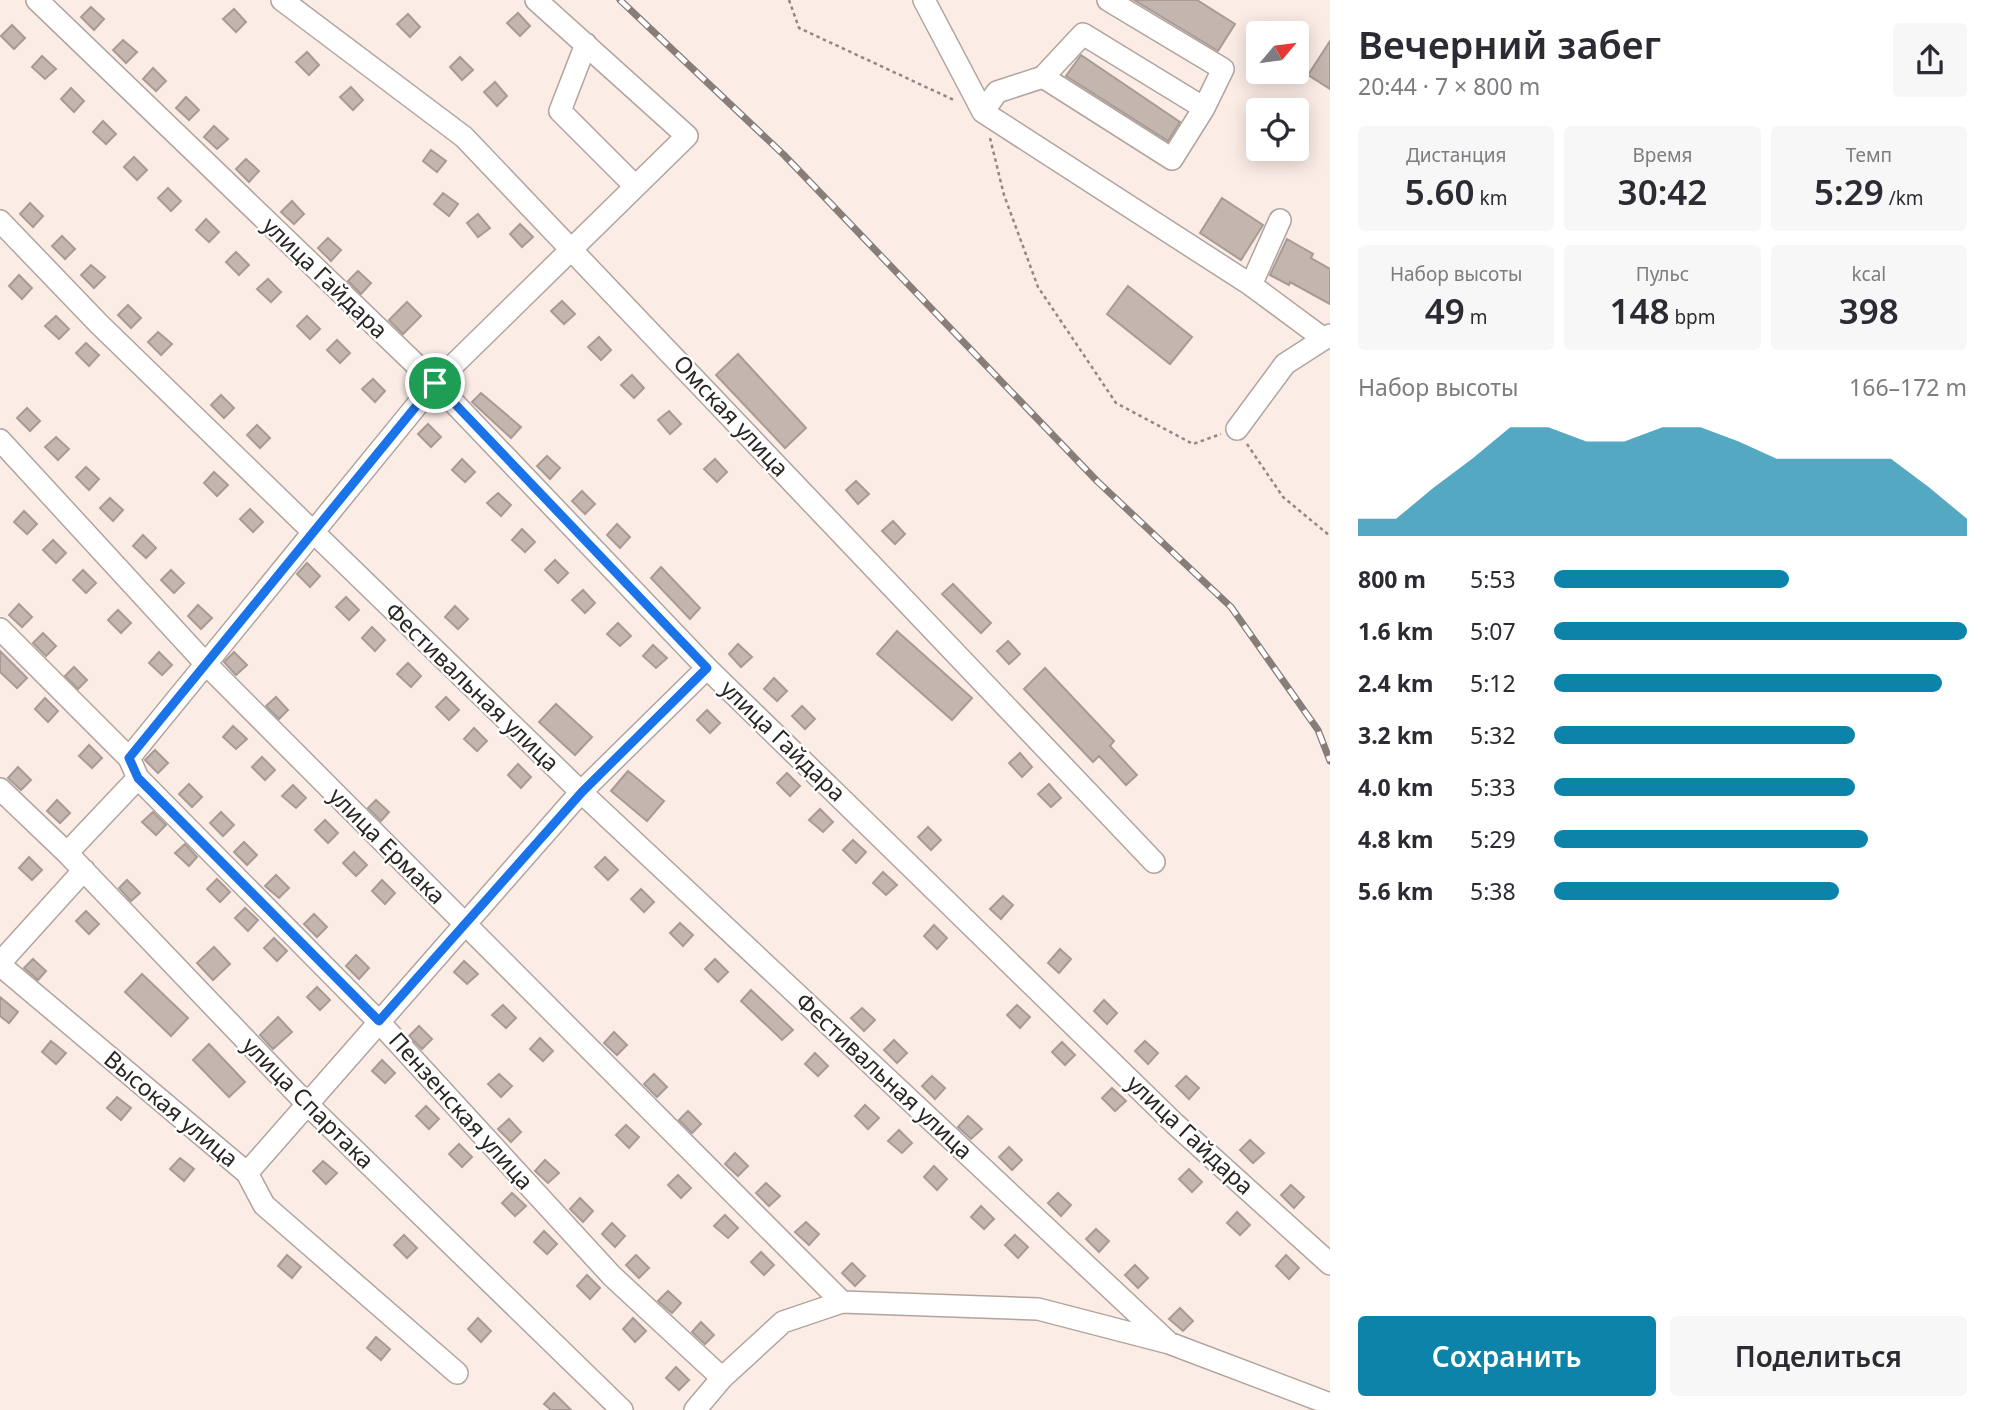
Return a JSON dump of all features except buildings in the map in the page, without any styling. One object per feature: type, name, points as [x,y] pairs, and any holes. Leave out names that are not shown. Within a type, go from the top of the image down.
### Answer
[{"type":"street","name":"улица Гайдара","points":[[37,0],[435,383],[707,668],[1175,1124],[1330,1264]]},
{"type":"street","name":"Омская улица","points":[[282,0],[464,137],[572,247],[1154,862]]},
{"type":"street","points":[[129,758],[435,383],[687,136],[536,0]]},
{"type":"street","points":[[924,0],[983,112],[1327,337],[1284,364],[1237,429]]},
{"type":"street","points":[[1044,77],[1172,159],[1223,69],[1108,0]]},
{"type":"street","points":[[983,112],[997,92],[1044,77],[1083,34],[1203,108]]},
{"type":"street","points":[[586,44],[560,111],[635,186]]},
{"type":"street","points":[[1251,285],[1280,220]]},
{"type":"street","name":"Фестивальная улица","points":[[0,221],[99,324],[312,533],[582,792],[1169,1343]]},
{"type":"street","name":"улица Ермака","points":[[0,440],[205,663],[842,1302]]},
{"type":"street","name":"Пензенская улица","points":[[0,629],[129,758],[138,778],[379,1021],[612,1276],[722,1378]]},
{"type":"street","points":[[247,1173],[582,792],[707,668]]},
{"type":"street","points":[[67,853],[138,778]]},
{"type":"street","name":"улица Спартака","points":[[0,789],[84,870],[307,1104],[622,1410]]},
{"type":"street","points":[[0,964],[84,870]]},
{"type":"street","name":"Высокая улица","points":[[0,964],[247,1173],[264,1205],[457,1373]]},
{"type":"street","points":[[695,1410],[722,1378],[783,1322],[842,1302],[912,1302],[1038,1309],[1169,1343],[1330,1404]]},
{"type":"path","points":[[789,0],[799,28],[983,112],[1004,195],[1038,287],[1116,403],[1193,444],[1237,429],[1283,497],[1330,536]]},
{"type":"railway","points":[[620,0],[784,155],[1097,481],[1231,607],[1318,730],[1330,761]]},
{"type":"route","points":[[435,383],[707,668],[582,792],[379,1021],[172,809],[138,778],[129,758],[435,383]]}]
